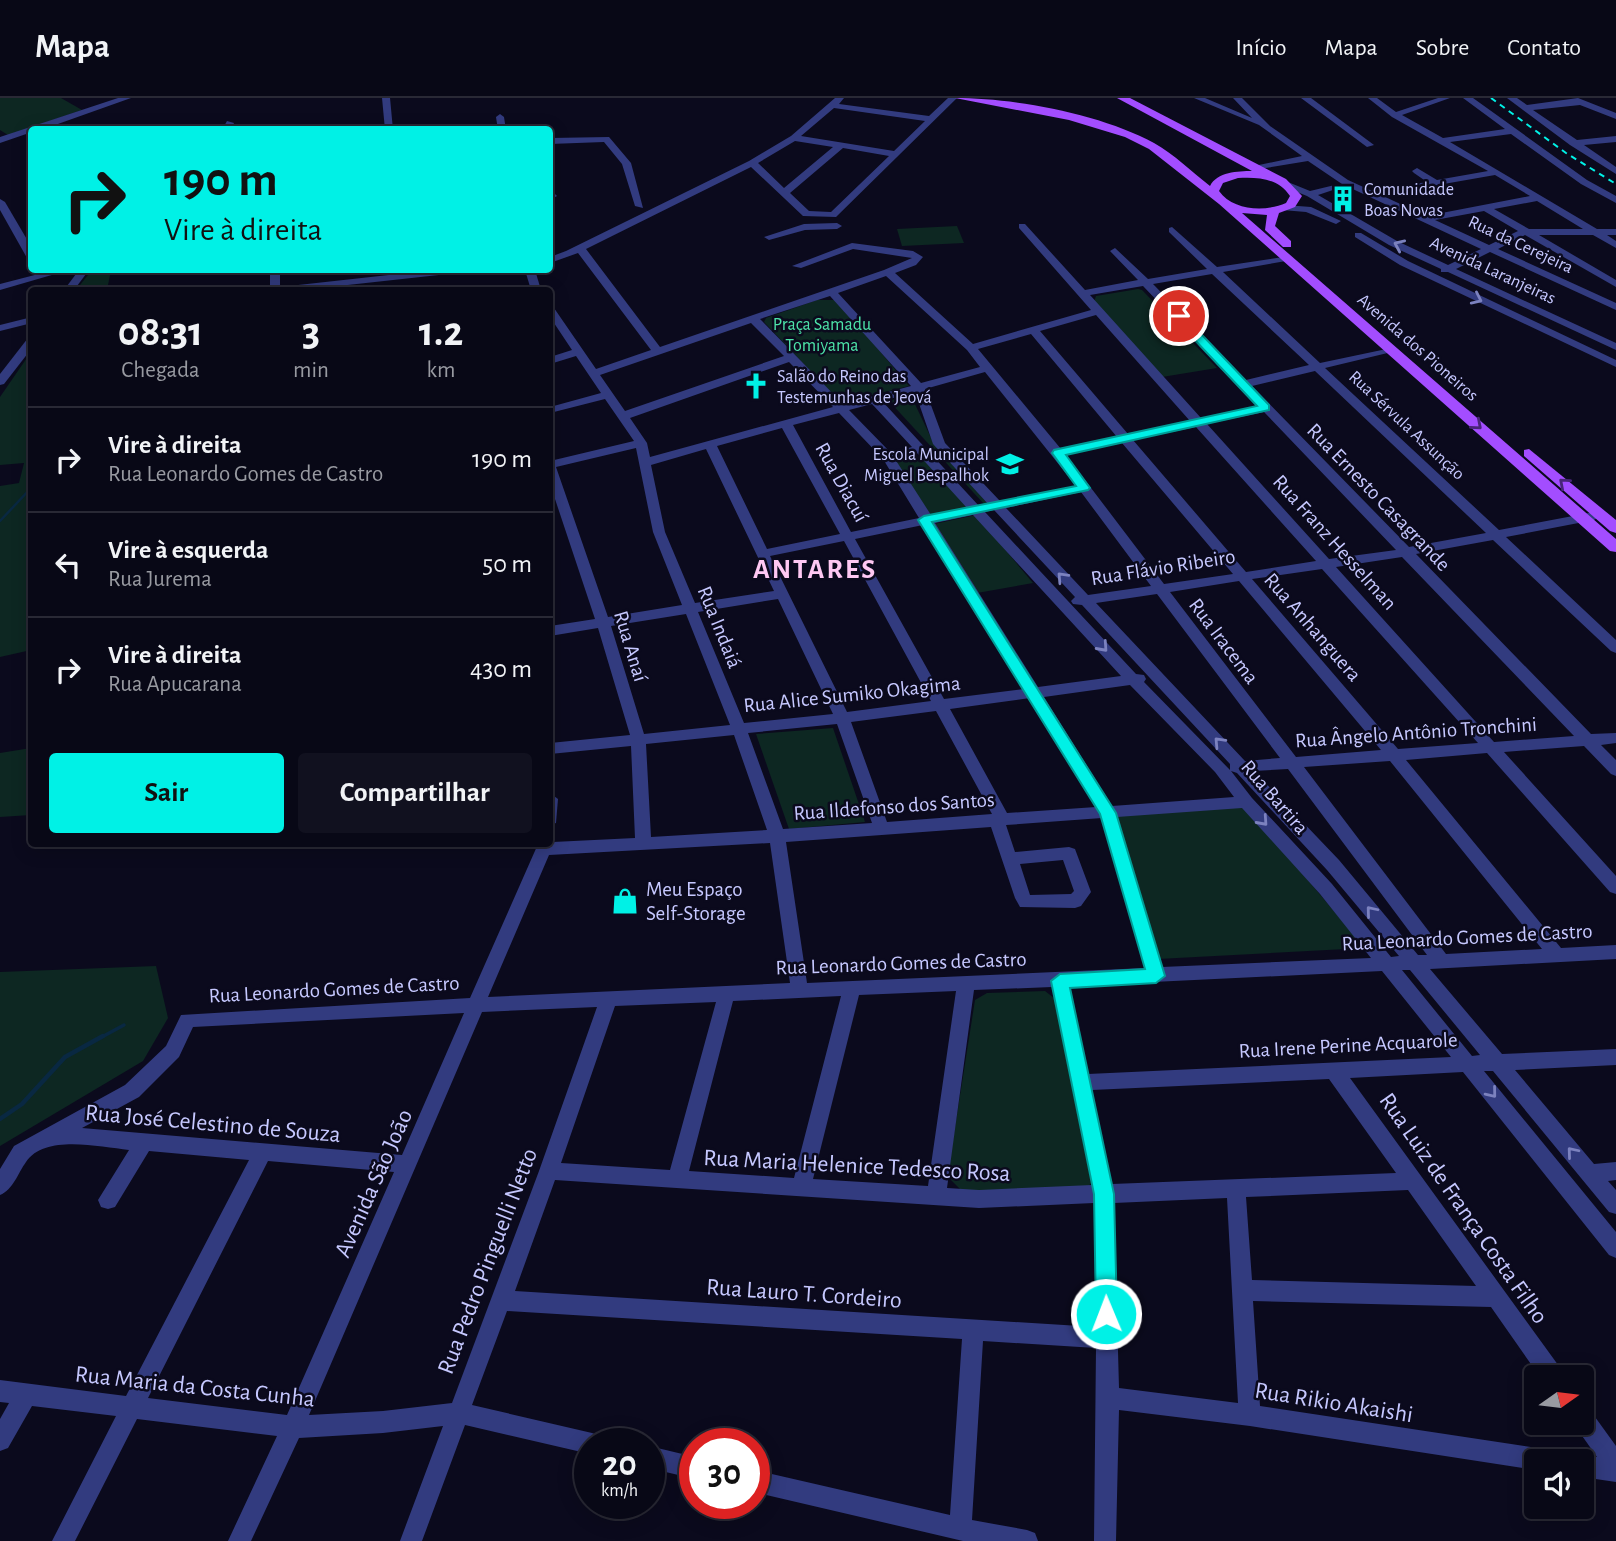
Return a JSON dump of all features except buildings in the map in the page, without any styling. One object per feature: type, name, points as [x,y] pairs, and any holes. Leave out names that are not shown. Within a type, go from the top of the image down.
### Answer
[{"type":"main road","name":"Avenida dos Pioneiros","points":[[960,98],[1097,124],[1153,147],[1220,200],[1616,547]]},
{"type":"main road","points":[[1107,98],[1213,152],[1244,174],[1279,181],[1296,196],[1280,209],[1253,211],[1220,200],[1213,191],[1218,181],[1244,174]]},
{"type":"main road","name":"Avenida Laranjeiras","points":[[1122,98],[1279,181]]},
{"type":"main road","name":"Avenida dos Pioneiros","points":[[1192,177],[1218,181]]},
{"type":"main road","name":"Avenida dos Pioneiros","points":[[1280,209],[1269,223],[1276,235],[1616,528]]},
{"type":"street","points":[[42,126],[127,98]]},
{"type":"street","points":[[386,98],[389,126]]},
{"type":"street","points":[[553,259],[752,163],[794,138],[840,98]]},
{"type":"street","points":[[769,237],[835,221],[896,154],[953,98]]},
{"type":"street","points":[[1198,98],[1268,128]]},
{"type":"street","name":"Rua da Cerejeira","points":[[1237,98],[1268,128],[1345,182],[1616,307]]},
{"type":"street","points":[[1305,98],[1370,145]]},
{"type":"street","points":[[1395,115],[1446,98]]},
{"type":"street","points":[[1467,98],[1616,200]]},
{"type":"street","points":[[1511,98],[1616,171]]},
{"type":"street","points":[[1375,99],[1395,115],[1497,172],[1616,245]]},
{"type":"street","points":[[1524,107],[1576,100],[1616,116]]},
{"type":"street","points":[[831,106],[931,119]]},
{"type":"street","points":[[500,117],[501,126]]},
{"type":"street","points":[[0,140],[28,131]]},
{"type":"street","points":[[1440,141],[1512,131]]},
{"type":"street","points":[[794,138],[896,154]]},
{"type":"street","points":[[553,141],[606,139],[626,163],[640,206]]},
{"type":"street","points":[[1573,143],[1616,139]]},
{"type":"street","points":[[783,194],[841,145]]},
{"type":"street","points":[[1587,153],[1616,149]]},
{"type":"street","points":[[1257,167],[1312,157]]},
{"type":"street","points":[[752,163],[806,214],[835,221]]},
{"type":"street","points":[[1417,171],[1435,183]]},
{"type":"street","points":[[1371,194],[1497,172]]},
{"type":"street","name":"Avenida Laranjeiras","points":[[1279,181],[1310,194],[1367,230],[1616,347]]},
{"type":"street","points":[[1310,194],[1336,186]]},
{"type":"street","points":[[1425,219],[1537,198]]},
{"type":"street","points":[[0,202],[28,251]]},
{"type":"street","points":[[1483,207],[1616,284]]},
{"type":"street","name":"Avenida Laranjeiras","points":[[1280,209],[1308,209],[1328,216],[1384,253],[1616,364]]},
{"type":"street","points":[[835,221],[845,247]]},
{"type":"street","name":"Rua Franz Hesselman","points":[[1022,226],[1616,887]]},
{"type":"street","name":"Rua Sérvula Assunção","points":[[1172,230],[1498,534],[1616,648]]},
{"type":"street","points":[[1433,278],[1524,232],[1616,232]]},
{"type":"street","points":[[594,373],[888,272],[912,263],[918,257],[884,248],[845,247],[797,266]]},
{"type":"street","name":"Rua Ernesto Casagrande","points":[[1115,251],[1616,770]]},
{"type":"street","points":[[572,252],[658,351]]},
{"type":"street","points":[[1083,293],[1286,258]]},
{"type":"street","name":"Rua Iracema","points":[[888,272],[971,348],[1058,453],[1289,763],[1441,961]]},
{"type":"street","points":[[0,287],[39,273]]},
{"type":"street","points":[[299,287],[405,273]]},
{"type":"street","points":[[832,292],[919,387]]},
{"type":"street","points":[[971,348],[1098,311]]},
{"type":"street","name":"Rua Indaiá","points":[[553,314],[641,443],[647,462],[659,532],[739,728],[777,836],[799,989]]},
{"type":"street","points":[[753,318],[888,457],[924,520],[1108,813],[1156,976]]},
{"type":"street","points":[[0,328],[28,321]]},
{"type":"street","name":"Rua Anhanguera","points":[[1034,330],[1127,436],[1394,755],[1557,955]]},
{"type":"street","points":[[0,382],[28,345]]},
{"type":"street","points":[[1244,384],[1392,349]]},
{"type":"street","points":[[553,360],[579,351]]},
{"type":"street","points":[[623,416],[793,357]]},
{"type":"street","points":[[0,363],[18,358]]},
{"type":"street","points":[[647,462],[988,368]]},
{"type":"street","name":"Rua Bartira","points":[[919,387],[939,444],[1333,865],[1616,1205]]},
{"type":"street","points":[[553,409],[609,395]]},
{"type":"street","name":"Rua Bartira","points":[[874,399],[1133,680],[1220,768],[1246,802],[1325,889],[1387,964],[1616,1248]]},
{"type":"street","points":[[1058,453],[1265,408]]},
{"type":"street","name":"Rua Diacuí","points":[[786,424],[999,818],[1010,859],[1026,902],[1075,901],[1080,898],[1083,892],[1069,853],[1010,859]]},
{"type":"street","points":[[553,465],[641,443]]},
{"type":"street","points":[[710,445],[842,718],[881,827]]},
{"type":"street","points":[[888,457],[920,449]]},
{"type":"street","name":"Rua Anaí","points":[[553,475],[603,622],[638,738],[643,845]]},
{"type":"street","points":[[762,554],[1084,488]]},
{"type":"street","name":"Rua Flávio Ribeiro","points":[[1063,604],[1407,552],[1600,514]]},
{"type":"street","points":[[553,630],[781,594]]},
{"type":"street","name":"Rua Alice Sumiko Okagima","points":[[553,749],[842,718],[1159,677]]},
{"type":"street","name":"Rua Ângelo Antônio Tronchini","points":[[1220,768],[1616,738]]},
{"type":"street","name":"Rua Ildefonso dos Santos","points":[[553,846],[643,845],[1246,802]]},
{"type":"street","name":"Avenida São João","points":[[239,1541],[293,1427],[546,847]]},
{"type":"street","name":"Rua Leonardo Gomes de Castro","points":[[56,1135],[132,1091],[173,1052],[187,1020],[727,992],[1060,981],[1616,952]]},
{"type":"street","points":[[1060,981],[1104,1194],[1108,1398],[1105,1541]]},
{"type":"street","points":[[936,1197],[966,984]]},
{"type":"street","points":[[801,1188],[852,987]]},
{"type":"street","points":[[677,1180],[727,992]]},
{"type":"street","name":"Rua Pedro Pinguelli Netto","points":[[411,1541],[549,1171],[608,998]]},
{"type":"street","name":"Rua Irene Perine Acquarole","points":[[1083,1082],[1616,1057]]},
{"type":"street","name":"Rua Luiz de França Costa Filho","points":[[1333,1069],[1544,1365]]},
{"type":"street","points":[[0,1186],[13,1161],[32,1145],[56,1135]]},
{"type":"street","name":"Rua José Celestino de Souza","points":[[56,1135],[408,1164]]},
{"type":"street","points":[[108,1200],[144,1142]]},
{"type":"street","points":[[63,1541],[134,1408],[263,1152]]},
{"type":"street","name":"Rua Maria Helenice Tedesco Rosa","points":[[549,1171],[979,1199],[1414,1181]]},
{"type":"street","points":[[1590,1173],[1616,1171]]},
{"type":"street","points":[[1236,1188],[1250,1415]]},
{"type":"street","points":[[1241,1290],[1495,1297]]},
{"type":"street","name":"Rua Lauro T. Cordeiro","points":[[499,1300],[1107,1338]]},
{"type":"street","points":[[960,1529],[973,1331]]},
{"type":"street","name":"Rua Maria da Costa Cunha","points":[[0,1391],[293,1427],[383,1422],[458,1413],[574,1440]]},
{"type":"street","points":[[0,1440],[26,1395]]},
{"type":"street","name":"Rua Rikio Akaishi","points":[[1108,1398],[1250,1415],[1524,1457]]},
{"type":"street","points":[[1594,1435],[1616,1465]]},
{"type":"street","points":[[1594,1468],[1616,1471]]},
{"type":"street","points":[[770,1485],[960,1529],[1027,1541]]},
{"type":"green space","points":[[0,98],[61,98],[82,110],[28,126],[8,135],[0,130]]},
{"type":"green space","points":[[957,226],[964,243],[902,246],[897,229]]},
{"type":"green space","points":[[90,273],[110,273],[108,287],[78,287]]},
{"type":"green space","points":[[1142,290],[1217,368],[1162,377],[1094,302],[1096,296]]},
{"type":"green space","name":"Praça Samadu Tomiyama","points":[[817,300],[837,300],[909,386],[841,403],[764,322],[766,318]]},
{"type":"green space","points":[[28,356],[28,651],[0,657],[0,486],[19,483],[24,463],[0,465],[0,397]]},
{"type":"green space","points":[[905,396],[912,398],[934,444],[988,504],[985,505],[889,401]]},
{"type":"green space","points":[[922,456],[971,508],[930,514],[894,462]]},
{"type":"green space","points":[[976,515],[1033,583],[977,593],[934,524]]},
{"type":"green space","points":[[833,728],[865,822],[789,829],[756,734]]},
{"type":"green space","points":[[28,748],[28,815],[0,817],[0,753]]},
{"type":"green space","points":[[1244,804],[1365,948],[1158,959],[1116,811]]},
{"type":"green space","points":[[156,966],[168,1018],[143,1061],[0,1146],[0,972]]},
{"type":"green space","points":[[1045,991],[1054,998],[1091,1183],[1088,1187],[964,1193],[949,1178],[948,1172],[975,1000],[987,993]]},
{"type":"waterway","points":[[0,521],[28,491]]},
{"type":"waterway","points":[[100,1038],[124,1025]]},
{"type":"waterway","points":[[0,1119],[22,1104],[65,1057],[103,1036]]},
{"type":"railway","points":[[1491,98],[1566,153],[1616,184]]},
{"type":"place","name":"Comunidade Boas Novas","points":[[1343,199]]},
{"type":"place","name":"Salão do Reino das Testemunhas de Jeová","points":[[756,386]]},
{"type":"place","name":"Escola Municipal Miguel Bespalhok","points":[[1010,464]]},
{"type":"place","name":"Meu Espaço Self-Storage","points":[[625,901]]},
{"type":"district","name":"ANTARES","points":[[815,568]]},
{"type":"route","points":[[1106,1314],[1104,1194],[1060,981],[1156,976],[1108,813],[924,520],[1084,488],[1058,453],[1265,408],[1179,316]]}]
